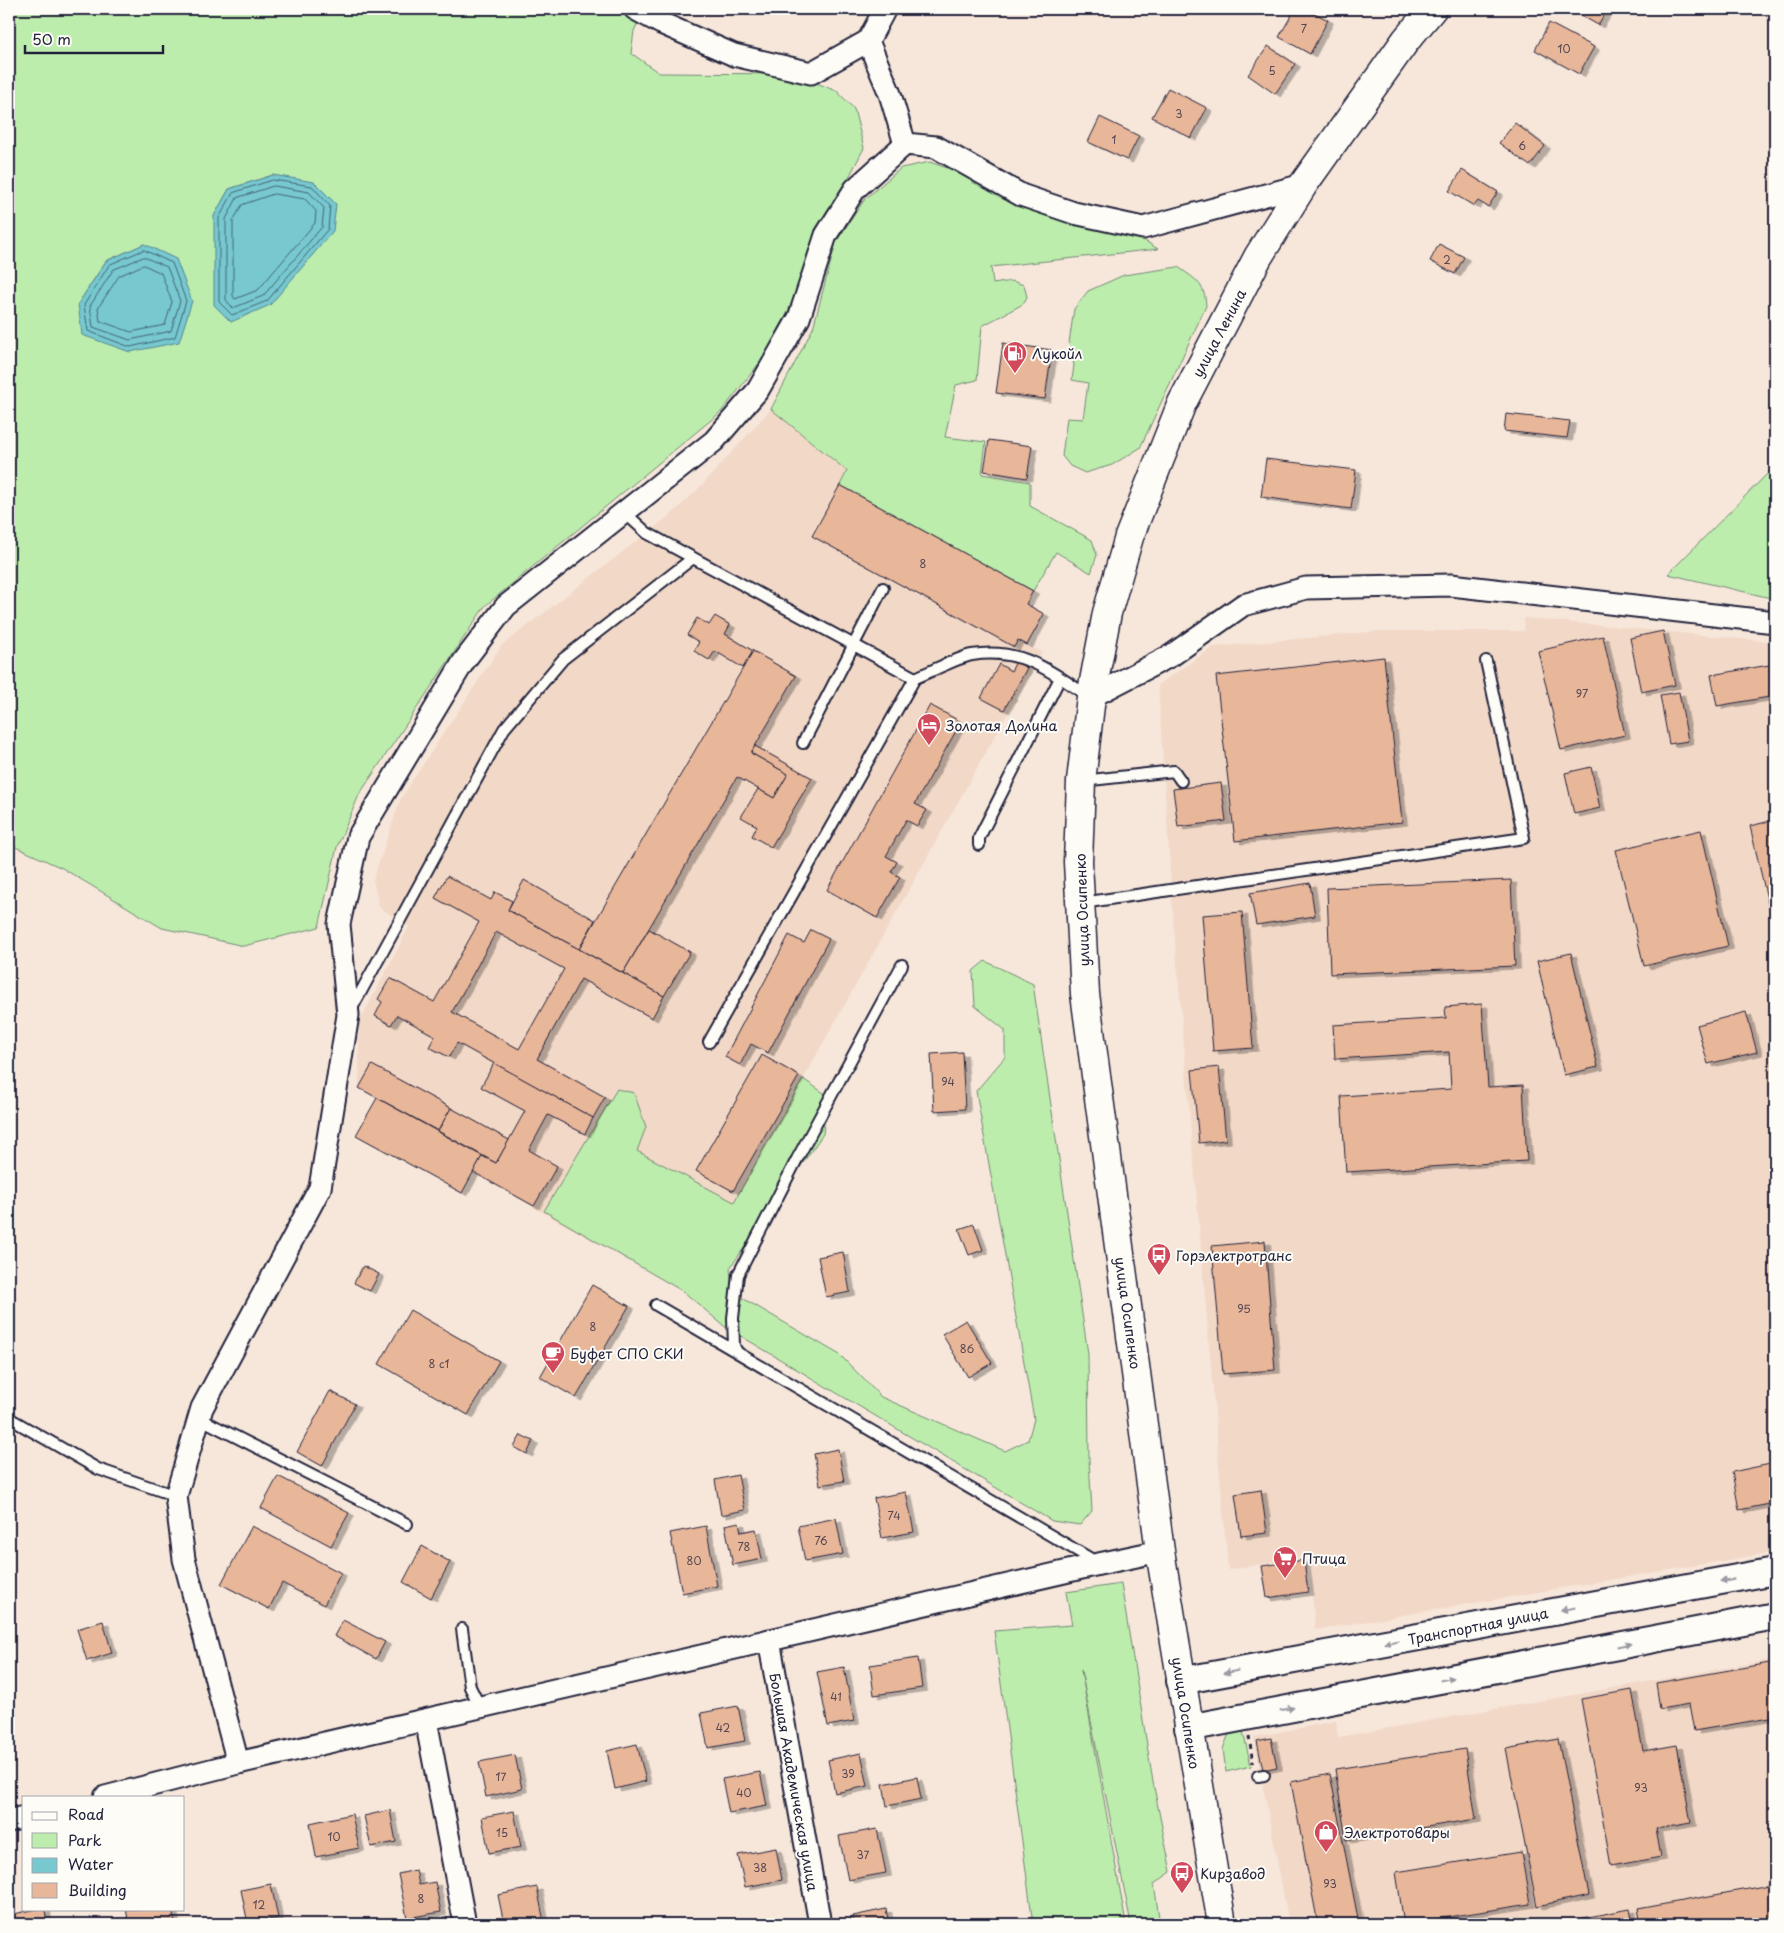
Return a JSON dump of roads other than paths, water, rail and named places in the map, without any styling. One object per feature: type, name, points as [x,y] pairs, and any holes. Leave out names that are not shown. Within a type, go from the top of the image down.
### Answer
[{"type":"main road","name":"улица Ленина","points":[[1091,697],[1107,613],[1130,537],[1182,404],[1258,257],[1303,184],[1406,40],[1432,9]]},
{"type":"main road","name":"улица Осипенко","points":[[1091,697],[1081,781],[1078,862],[1085,994],[1160,1551],[1180,1681],[1222,1924]]},
{"type":"street","points":[[635,9],[661,23],[734,55],[811,73],[868,41],[885,9]]},
{"type":"street","points":[[868,41],[890,94],[905,144]]},
{"type":"street","points":[[238,1763],[184,1559],[176,1496],[202,1408],[320,1188],[348,1016],[339,924],[358,837],[464,661],[506,606],[714,441],[758,390],[799,318],[826,235],[855,189],[905,144],[936,147],[1021,195],[1074,213],[1143,228],[1303,184]]},
{"type":"street","points":[[1091,697],[1172,656],[1243,606],[1306,588],[1451,585],[1775,622]]},
{"type":"street","points":[[109,1796],[238,1763],[1160,1551]]},
{"type":"street","name":"Транспортная улица","points":[[1180,1681],[1775,1571]]},
{"type":"street","points":[[1188,1728],[1775,1616]]},
{"type":"street","name":"Большая Академическая улица","points":[[769,1640],[820,1924]]},
{"type":"street","points":[[426,1720],[465,1924]]},
{"type":"street","points":[[9,1821],[22,1818]]},
{"type":"lane","points":[[624,512],[647,533],[915,678]]},
{"type":"lane","points":[[348,1016],[504,729],[563,659],[693,558]]},
{"type":"lane","points":[[803,743],[884,588]]},
{"type":"lane","points":[[709,1042],[915,678],[971,655],[1009,654],[1036,663],[1091,697]]},
{"type":"lane","points":[[1081,904],[1524,838],[1486,661]]},
{"type":"lane","points":[[979,845],[979,838],[1060,678]]},
{"type":"lane","points":[[1081,781],[1174,771],[1181,781]]},
{"type":"lane","points":[[737,1352],[734,1346],[733,1318],[738,1275],[797,1159],[902,964]]},
{"type":"lane","points":[[656,1305],[1099,1564]]},
{"type":"lane","points":[[9,1418],[98,1470],[176,1496]]},
{"type":"lane","points":[[199,1418],[407,1524]]},
{"type":"lane","points":[[462,1629],[470,1687],[480,1707]]},
{"type":"water","points":[[273,175],[314,182],[336,204],[333,231],[270,305],[231,322],[214,305],[214,216],[229,189]]},
{"type":"water","points":[[144,244],[176,259],[192,301],[179,342],[130,352],[82,335],[78,304],[106,261]]},
{"type":"place","name":"Лукойл","points":[[1015,374]]},
{"type":"place","name":"Золотая Долина","points":[[929,746]]},
{"type":"place","name":"Горэлектротранс","points":[[1159,1276]]},
{"type":"place","name":"Буфет СПО СКИ","points":[[553,1374]]},
{"type":"place","name":"Птица","points":[[1285,1579]]},
{"type":"place","name":"Электротовары","points":[[1326,1853]]},
{"type":"place","name":"Кирзавод","points":[[1182,1894]]}]
